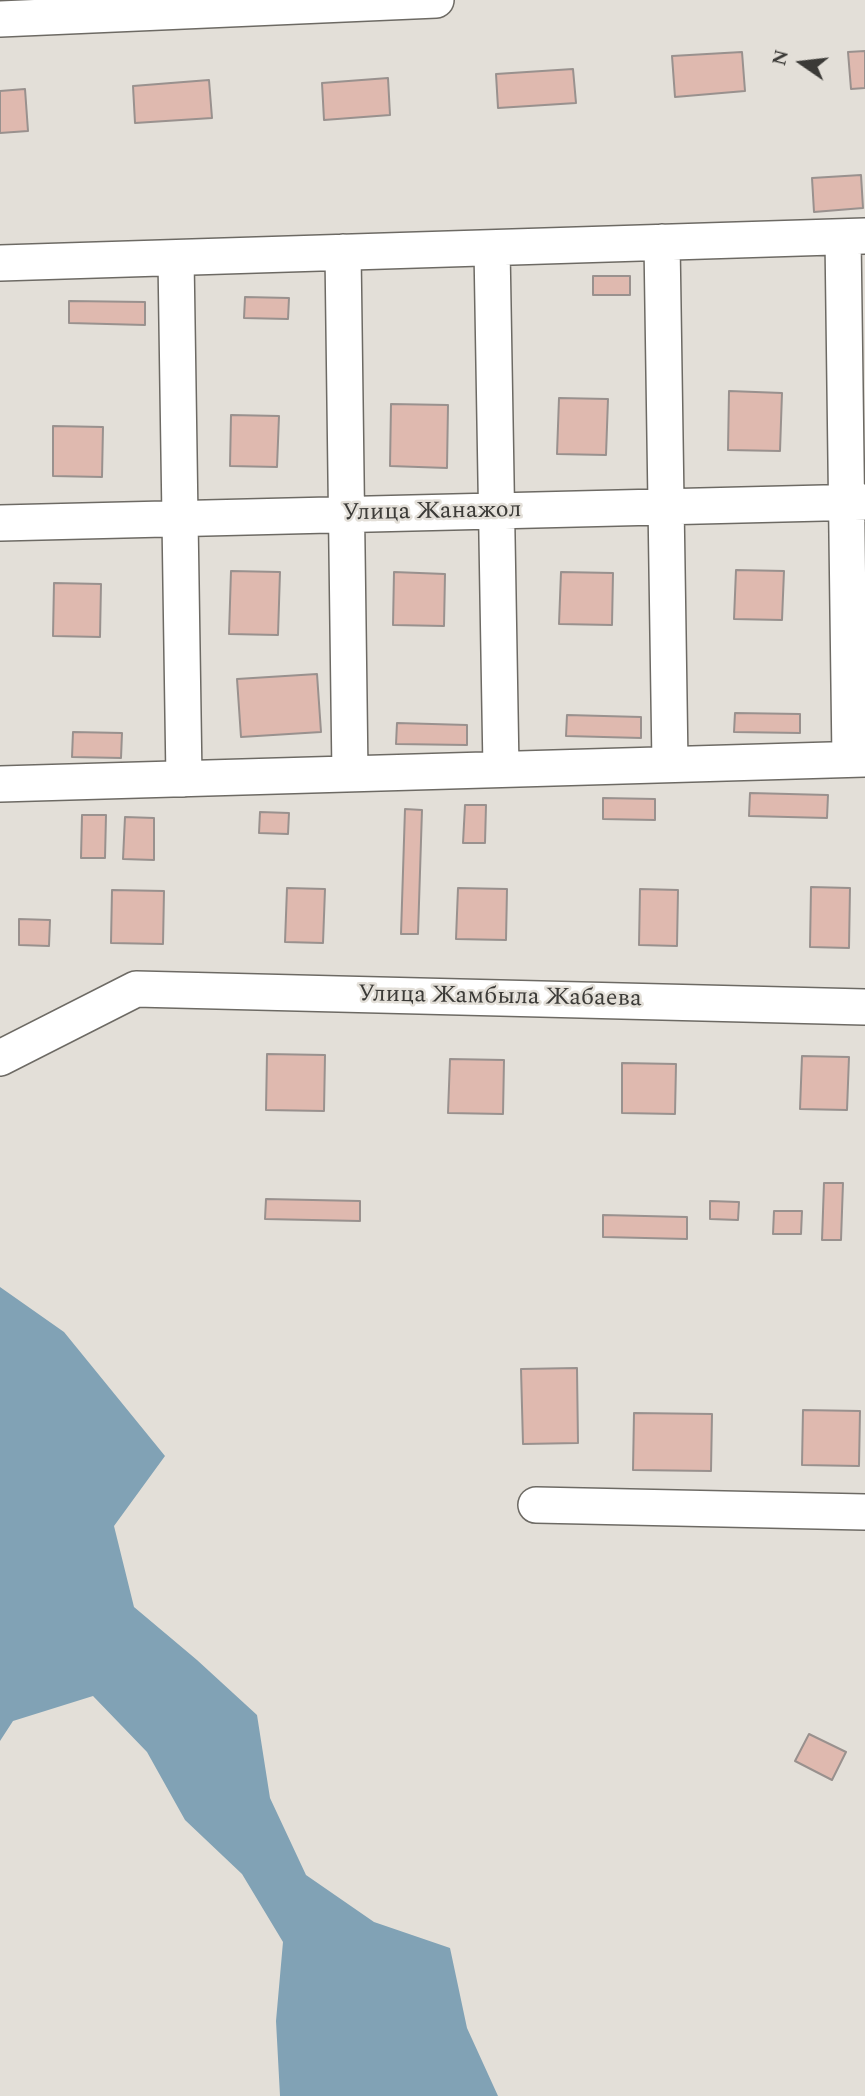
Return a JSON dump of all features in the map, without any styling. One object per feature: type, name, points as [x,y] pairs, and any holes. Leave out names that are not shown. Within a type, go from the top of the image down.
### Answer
[{"type":"street","points":[[0,19],[164,6],[436,0]]},
{"type":"street","points":[[0,263],[854,236],[858,759],[0,784]]},
{"type":"street","points":[[662,242],[670,764]]},
{"type":"street","points":[[492,248],[500,769]]},
{"type":"street","points":[[343,253],[350,774]]},
{"type":"street","points":[[176,258],[184,779]]},
{"type":"street","name":"Улица Жанажол","points":[[0,523],[856,502]]},
{"type":"street","name":"Улица Жамбыла Жабаева","points":[[0,1058],[136,989],[865,1007]]},
{"type":"street","points":[[536,1505],[865,1512]]},
{"type":"water","points":[[0,1287],[64,1332],[165,1456],[114,1526],[134,1607],[257,1715],[270,1798],[306,1875],[374,1922],[450,1948],[467,2028],[498,2096],[280,2096],[276,2021],[283,1942],[242,1874],[185,1820],[147,1752],[93,1696],[13,1721],[0,1741]]},
{"type":"building","points":[[865,51],[865,88],[851,89],[848,52]]},
{"type":"building","points":[[742,52],[745,91],[675,97],[672,56]]},
{"type":"building","points":[[573,69],[576,103],[498,108],[496,74]]},
{"type":"building","points":[[388,78],[390,115],[324,120],[322,83]]},
{"type":"building","points":[[209,80],[212,118],[135,123],[133,86]]},
{"type":"building","points":[[25,89],[28,131],[0,133],[0,91]]},
{"type":"building","points":[[861,175],[863,208],[814,212],[812,178]]},
{"type":"building","points":[[593,276],[630,276],[630,295],[593,295]]},
{"type":"building","points":[[245,297],[289,298],[288,319],[244,318]]},
{"type":"building","points":[[69,301],[145,302],[145,325],[69,323]]},
{"type":"building","points":[[729,391],[782,393],[780,451],[728,450]]},
{"type":"building","points":[[559,398],[608,399],[606,455],[557,454]]},
{"type":"building","points":[[391,404],[448,405],[447,468],[390,466]]},
{"type":"building","points":[[231,415],[279,416],[277,467],[230,466]]},
{"type":"building","points":[[53,426],[103,427],[102,477],[53,476]]},
{"type":"building","points":[[736,570],[784,571],[782,620],[734,619]]},
{"type":"building","points":[[231,571],[280,572],[278,635],[229,634]]},
{"type":"building","points":[[394,572],[445,574],[444,626],[393,625]]},
{"type":"building","points":[[561,572],[613,573],[612,625],[559,624]]},
{"type":"building","points":[[54,583],[101,584],[100,637],[53,636]]},
{"type":"building","points":[[317,674],[321,732],[241,737],[237,679]]},
{"type":"building","points":[[735,713],[800,714],[800,733],[734,732]]},
{"type":"building","points":[[567,715],[641,717],[641,738],[566,736]]},
{"type":"building","points":[[397,723],[467,725],[467,745],[396,744]]},
{"type":"building","points":[[73,732],[122,733],[121,758],[72,757]]},
{"type":"building","points":[[750,793],[828,795],[827,818],[749,816]]},
{"type":"building","points":[[603,798],[655,799],[655,820],[603,819]]},
{"type":"building","points":[[465,805],[486,805],[485,843],[463,843]]},
{"type":"building","points":[[405,809],[422,810],[418,934],[401,934]]},
{"type":"building","points":[[260,812],[289,813],[288,834],[259,833]]},
{"type":"building","points":[[82,815],[106,815],[105,858],[81,858]]},
{"type":"building","points":[[125,817],[154,818],[154,860],[123,859]]},
{"type":"building","points":[[811,887],[850,888],[849,948],[810,947]]},
{"type":"building","points":[[287,888],[325,889],[323,943],[285,942]]},
{"type":"building","points":[[458,888],[507,889],[506,940],[456,939]]},
{"type":"building","points":[[640,889],[678,890],[677,946],[639,945]]},
{"type":"building","points":[[112,890],[164,891],[163,944],[111,943]]},
{"type":"building","points":[[19,919],[50,920],[49,946],[19,945]]},
{"type":"building","points":[[267,1054],[325,1055],[324,1111],[266,1110]]},
{"type":"building","points":[[802,1056],[849,1057],[847,1110],[800,1109]]},
{"type":"building","points":[[450,1059],[504,1060],[503,1114],[448,1113]]},
{"type":"building","points":[[622,1063],[676,1064],[675,1114],[622,1113]]},
{"type":"building","points":[[824,1183],[843,1183],[841,1240],[822,1240]]},
{"type":"building","points":[[266,1199],[360,1201],[360,1221],[265,1219]]},
{"type":"building","points":[[710,1201],[739,1202],[738,1220],[710,1219]]},
{"type":"building","points":[[774,1211],[802,1211],[801,1234],[773,1234]]},
{"type":"building","points":[[603,1215],[687,1217],[687,1239],[603,1237]]},
{"type":"building","points":[[577,1368],[578,1443],[523,1444],[521,1369]]},
{"type":"building","points":[[803,1410],[860,1411],[859,1466],[802,1465]]},
{"type":"building","points":[[634,1413],[712,1414],[711,1471],[633,1470]]},
{"type":"building","points":[[809,1734],[846,1752],[832,1780],[795,1761]]}]
